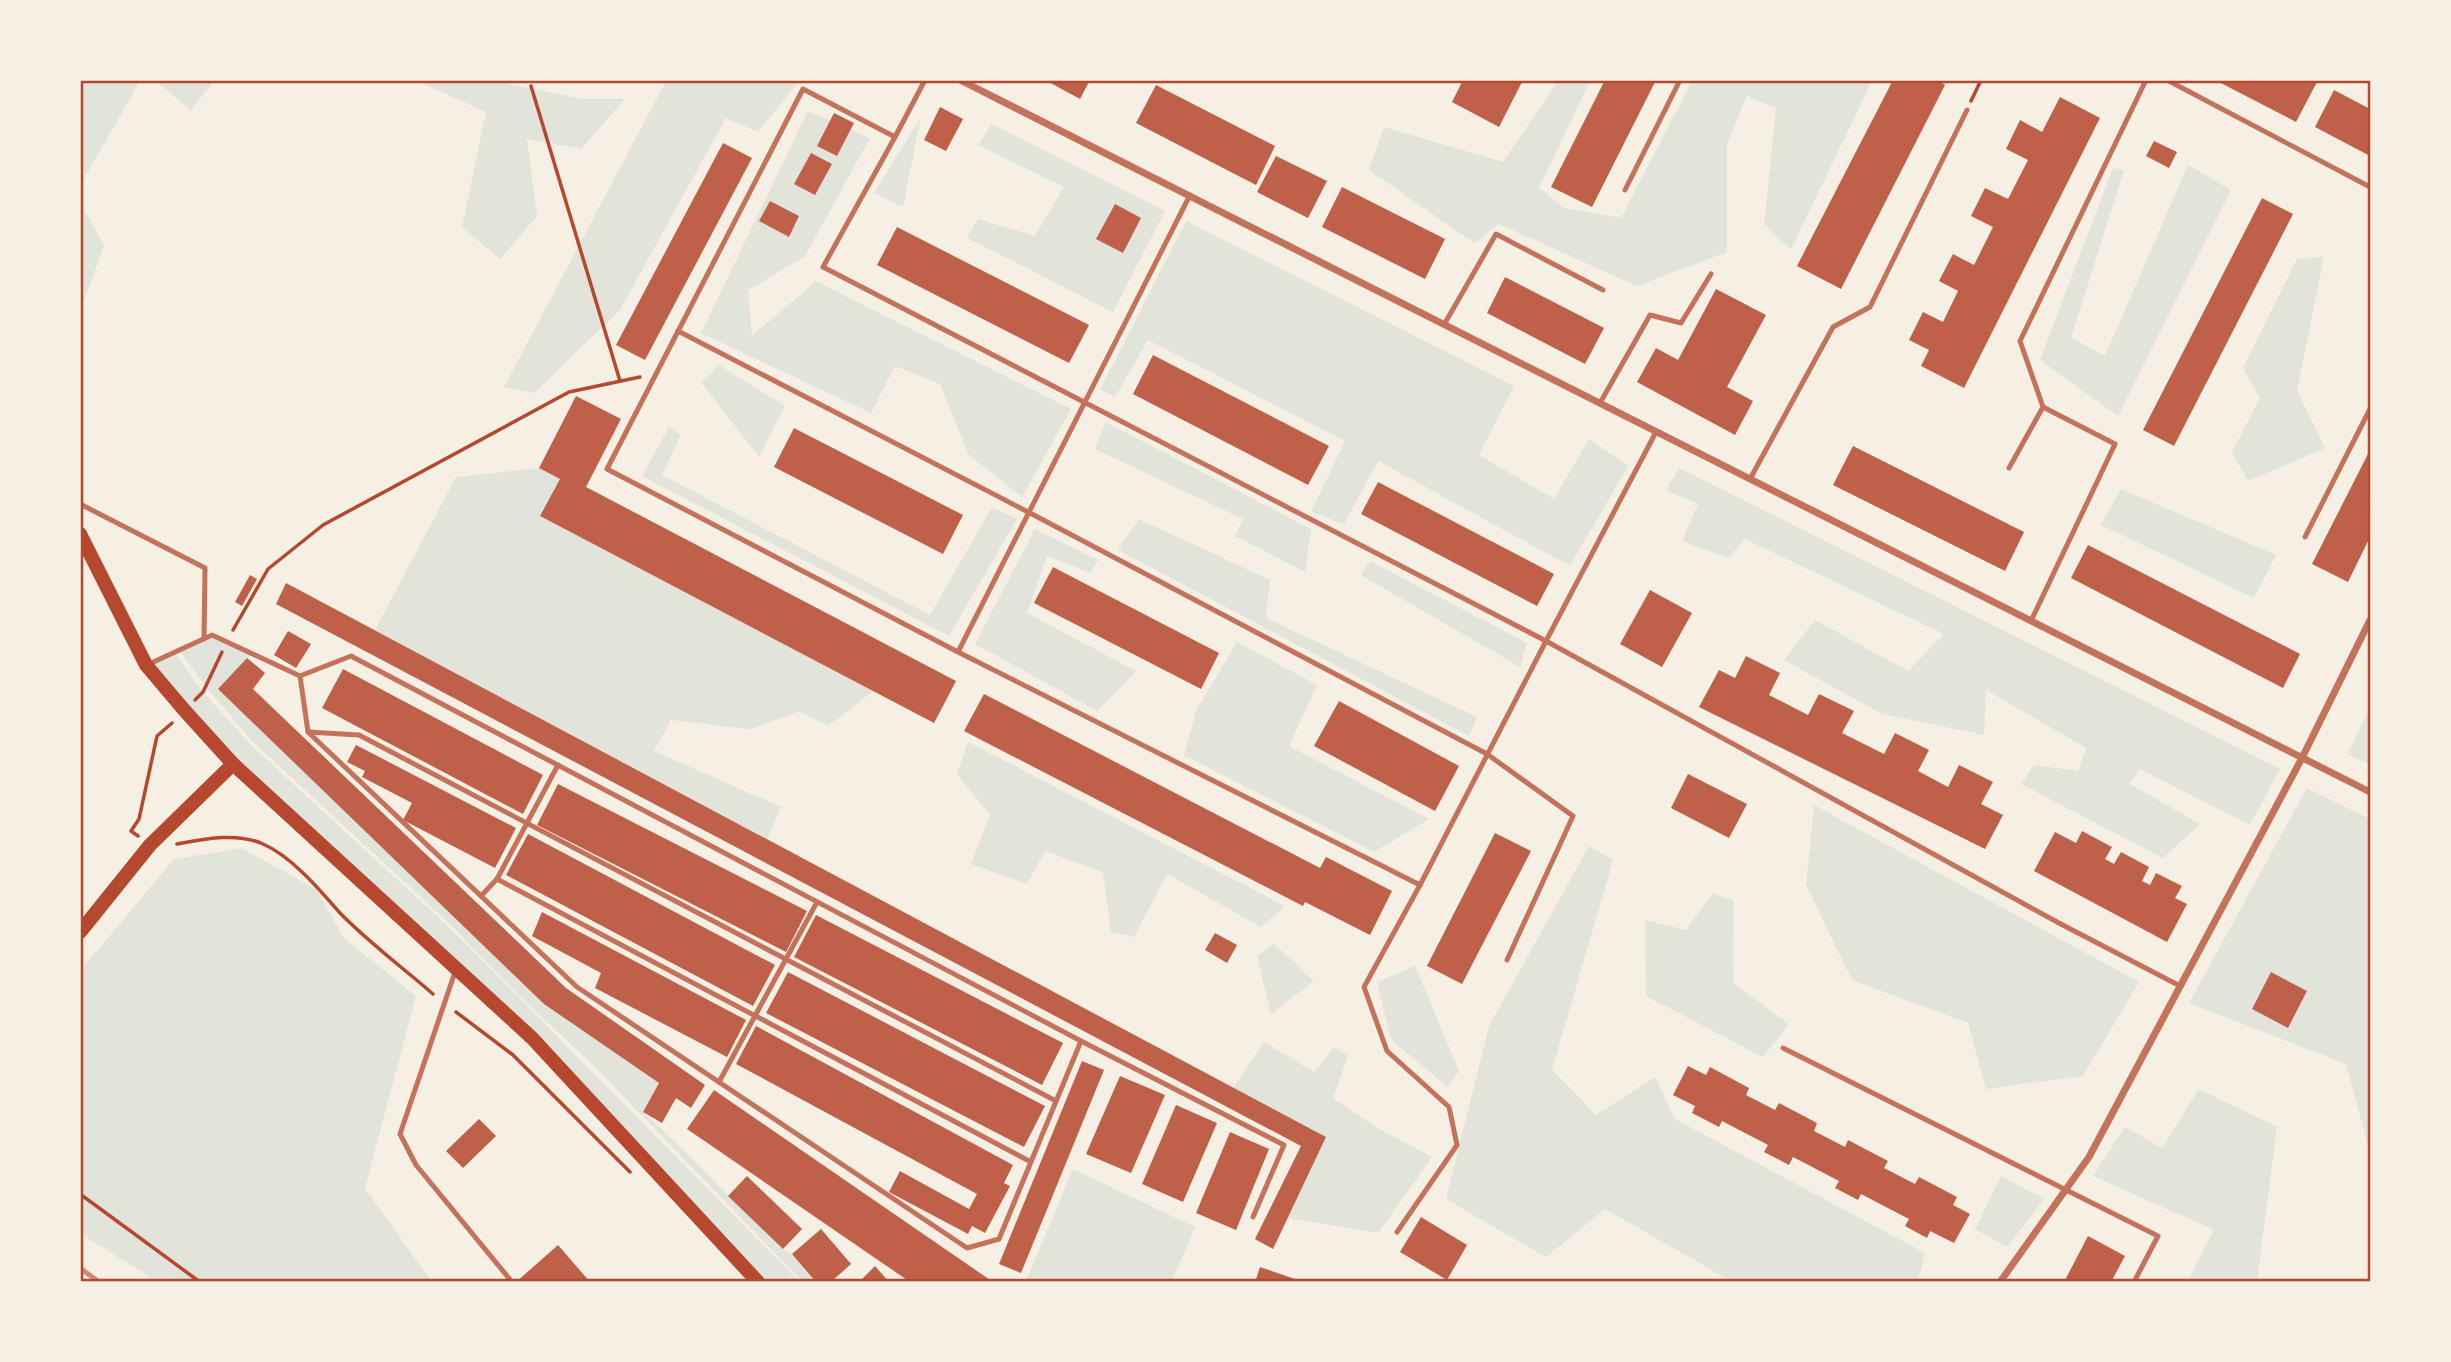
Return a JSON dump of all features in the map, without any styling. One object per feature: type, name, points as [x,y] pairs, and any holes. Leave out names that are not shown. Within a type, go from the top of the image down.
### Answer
[{"type":"main road","points":[[80,534],[146,665],[233,764],[532,1038],[758,1282]]},
{"type":"main road","points":[[80,932],[150,845],[233,764]]},
{"type":"street","points":[[960,80],[2371,792]]},
{"type":"street","points":[[2000,1282],[2089,1157],[2302,758],[2371,620]]},
{"type":"lane","points":[[925,80],[823,267],[1546,641],[2044,915],[2180,986]]},
{"type":"lane","points":[[1625,190],[1680,80]]},
{"type":"lane","points":[[2031,621],[2115,444],[2043,407],[2020,341],[2146,80]]},
{"type":"lane","points":[[2167,80],[2371,187]]},
{"type":"lane","points":[[895,136],[803,89],[607,469],[958,652],[1420,886]]},
{"type":"lane","points":[[1750,479],[1833,327],[1870,307],[1967,110]]},
{"type":"lane","points":[[958,652],[1190,195]]},
{"type":"lane","points":[[1445,323],[1496,234],[1603,290]]},
{"type":"lane","points":[[1600,403],[1650,315],[1681,323],[1711,274]]},
{"type":"lane","points":[[678,331],[1486,754],[1573,816],[1507,960]]},
{"type":"lane","points":[[2009,468],[2043,407]]},
{"type":"lane","points":[[2305,537],[2371,408]]},
{"type":"lane","points":[[1397,1231],[1457,1145],[1449,1107],[1387,1052],[1364,987],[1420,886],[1486,754],[1656,432]]},
{"type":"lane","points":[[80,504],[205,568],[204,639]]},
{"type":"lane","points":[[146,665],[212,635],[300,676],[351,656],[1081,1041],[1284,1145],[1253,1217]]},
{"type":"lane","points":[[300,676],[308,732],[577,987],[967,1248],[999,1238],[1081,1041]]},
{"type":"lane","points":[[308,732],[359,735],[1056,1101]]},
{"type":"lane","points":[[481,896],[497,879],[558,765]]},
{"type":"lane","points":[[497,879],[1031,1162]]},
{"type":"lane","points":[[719,1082],[817,902]]},
{"type":"lane","points":[[456,968],[400,1134],[416,1165],[512,1282]]},
{"type":"lane","points":[[1783,1048],[2158,1236],[2134,1282]]},
{"type":"path","points":[[1967,110],[1981,80]]},
{"type":"path","points":[[531,86],[620,381]]},
{"type":"path","points":[[635,1177],[513,1055],[444,1004],[361,933],[322,890],[263,844],[241,839],[208,838],[176,845],[162,856],[131,831],[139,819],[158,736],[203,692],[226,642],[268,569],[323,525],[569,393],[656,374]]},
{"type":"path","points":[[80,1194],[200,1282]]},
{"type":"shaded area","points":[[80,81],[140,81],[81,184]]},
{"type":"shaded area","points":[[156,81],[214,81],[191,110]]},
{"type":"shaded area","points":[[418,81],[495,81],[583,99],[625,99],[581,149],[527,139],[537,216],[500,259],[462,227],[486,112]]},
{"type":"shaded area","points":[[666,81],[799,81],[758,132],[726,118],[620,310],[534,393],[504,387]]},
{"type":"shaded area","points":[[1558,81],[1590,81],[1539,188],[1565,208],[1621,218],[1692,81],[1872,81],[1791,249],[1764,225],[1776,108],[1747,96],[1727,144],[1727,252],[1637,286],[1499,224],[1474,243],[1369,170],[1384,127],[1503,162]]},
{"type":"shaded area","points":[[808,111],[870,138],[805,256],[748,290],[752,336],[816,281],[1071,409],[1022,497],[969,455],[940,384],[895,366],[871,413],[701,333]]},
{"type":"shaded area","points":[[921,117],[903,207],[874,193]]},
{"type":"shaded area","points":[[992,124],[1165,211],[1113,312],[967,238],[978,219],[1035,236],[1064,187],[978,145]]},
{"type":"shaded area","points":[[2188,165],[2231,190],[2118,416],[2040,360],[2113,168],[2124,170],[2071,338],[2105,356]]},
{"type":"shaded area","points":[[81,204],[104,245],[82,307],[80,306]]},
{"type":"shaded area","points":[[1186,221],[1514,386],[1479,455],[1554,499],[1589,439],[1628,466],[1570,566],[1378,461],[1344,524],[1311,512],[1345,441],[1148,340],[1115,397],[1100,390]]},
{"type":"shaded area","points":[[2324,257],[2297,391],[2325,448],[2248,481],[2232,452],[2260,398],[2243,368],[2297,259]]},
{"type":"shaded area","points":[[719,365],[785,406],[759,457],[701,382]]},
{"type":"shaded area","points":[[1106,422],[1311,529],[1305,572],[1235,536],[1243,519],[1095,449]]},
{"type":"shaded area","points":[[669,427],[681,435],[662,475],[930,615],[992,507],[1017,519],[949,636],[642,476]]},
{"type":"shaded area","points":[[539,468],[560,479],[541,517],[873,691],[828,726],[800,711],[750,729],[671,720],[654,751],[781,807],[767,839],[375,630],[456,477]]},
{"type":"shaded area","points":[[1679,468],[2280,769],[2250,825],[2140,769],[2130,784],[2200,824],[2163,858],[2021,784],[2034,765],[2078,771],[2086,748],[1986,690],[1984,735],[1882,714],[1784,660],[1815,620],[1908,671],[1944,634],[1745,539],[1728,558],[1682,541],[1698,504],[1666,490]]},
{"type":"shaded area","points":[[2121,489],[2276,555],[2254,598],[2101,525]]},
{"type":"shaded area","points":[[1139,519],[1270,580],[1266,618],[1477,717],[1469,736],[1118,550]]},
{"type":"shaded area","points":[[1035,529],[1098,560],[1090,573],[1047,556],[1027,613],[1136,671],[1097,711],[975,644]]},
{"type":"shaded area","points":[[1370,561],[1527,643],[1520,667],[1361,575]]},
{"type":"shaded area","points":[[212,635],[252,654],[219,689],[544,1004],[659,1083],[643,1112],[783,1249],[792,1254],[816,1281],[802,1281],[591,1063],[520,997],[452,926],[253,742],[206,687],[179,650]]},
{"type":"shaded area","points":[[1237,642],[1317,685],[1289,746],[1429,819],[1374,852],[1184,755],[1196,711]]},
{"type":"shaded area","points":[[174,652],[203,692],[251,745],[450,928],[799,1281],[758,1281],[532,1038],[233,764],[146,665]]},
{"type":"shaded area","points":[[2370,706],[2370,765],[2348,754]]},
{"type":"shaded area","points":[[968,742],[1285,906],[1261,927],[1167,874],[1134,937],[1111,932],[1103,872],[1045,851],[1027,884],[971,864],[990,815],[957,774]]},
{"type":"shaded area","points":[[2307,788],[2370,819],[2370,1152],[2346,1064],[2189,1003]]},
{"type":"shaded area","points":[[1814,805],[2139,982],[2083,1076],[1986,1089],[1968,1023],[1852,980],[1806,885]]},
{"type":"shaded area","points":[[1589,846],[1613,860],[1552,1070],[1596,1115],[1655,1077],[1675,1119],[1925,1253],[1918,1281],[1731,1281],[1605,1209],[1546,1257],[1446,1199],[1489,1026]]},
{"type":"shaded area","points":[[241,848],[316,889],[344,938],[416,996],[365,1188],[431,1281],[152,1281],[81,1234],[81,970],[174,859]]},
{"type":"shaded area","points":[[1713,893],[1734,901],[1733,983],[1789,1024],[1763,1057],[1646,996],[1645,920],[1686,930]]},
{"type":"shaded area","points":[[1274,944],[1314,981],[1271,1014],[1257,956]]},
{"type":"shaded area","points":[[1415,966],[1459,1071],[1447,1087],[1391,1039],[1377,982]]},
{"type":"shaded area","points":[[1264,1042],[1314,1072],[1334,1047],[1348,1056],[1333,1098],[1374,1126],[1432,1157],[1378,1233],[1288,1218],[1326,1137],[1233,1088]]},
{"type":"shaded area","points":[[2199,1089],[2277,1127],[2257,1281],[2188,1281],[2214,1230],[2093,1176],[2125,1127],[2162,1148]]},
{"type":"shaded area","points":[[1073,1169],[1195,1227],[1172,1281],[1026,1281]]},
{"type":"shaded area","points":[[2001,1176],[2044,1199],[2007,1247],[1975,1229]]},
{"type":"building","points":[[1045,80],[1090,80],[1080,99]]},
{"type":"building","points":[[1463,80],[1523,80],[1499,127],[1452,102]]},
{"type":"building","points":[[1605,80],[1656,80],[1592,207],[1551,187]]},
{"type":"building","points":[[1893,80],[1937,80],[1945,85],[1841,289],[1797,266]]},
{"type":"building","points":[[2215,80],[2318,80],[2296,122]]},
{"type":"building","points":[[1156,85],[1275,146],[1256,185],[1136,123]]},
{"type":"building","points":[[2334,90],[2370,109],[2370,156],[2315,127]]},
{"type":"building","points":[[2060,97],[2100,118],[1964,388],[1921,366],[1929,350],[1909,340],[1923,312],[1943,322],[1958,291],[1939,281],[1953,254],[1974,265],[1993,227],[1971,216],[1985,188],[2008,199],[2028,160],[2006,149],[2020,120],[2042,132]]},
{"type":"building","points":[[940,107],[963,119],[946,151],[924,140]]},
{"type":"building","points":[[834,113],[854,123],[837,156],[817,146]]},
{"type":"building","points":[[2154,141],[2177,152],[2169,168],[2146,156]]},
{"type":"building","points":[[723,143],[752,158],[645,360],[616,345]]},
{"type":"building","points":[[811,153],[832,164],[815,195],[794,184]]},
{"type":"building","points":[[1276,156],[1327,181],[1308,218],[1257,192]]},
{"type":"building","points":[[1342,187],[1445,239],[1425,279],[1322,227]]},
{"type":"building","points":[[2262,198],[2293,214],[2174,446],[2143,430]]},
{"type":"building","points":[[770,201],[799,216],[789,237],[759,221]]},
{"type":"building","points":[[1115,204],[1141,218],[1123,253],[1096,239]]},
{"type":"building","points":[[897,227],[1089,325],[1069,363],[877,265]]},
{"type":"building","points":[[1505,277],[1604,328],[1585,364],[1487,313]]},
{"type":"building","points":[[1716,289],[1766,315],[1727,387],[1753,401],[1735,435],[1637,382],[1656,348],[1678,360]]},
{"type":"building","points":[[1153,355],[1329,446],[1308,485],[1133,394]]},
{"type":"building","points":[[576,396],[621,419],[586,487],[956,681],[934,723],[540,516],[560,479],[539,468]]},
{"type":"building","points":[[794,428],[963,515],[943,554],[774,467]]},
{"type":"building","points":[[1853,446],[2024,532],[2005,571],[1833,485]]},
{"type":"building","points":[[2370,450],[2370,537],[2348,582],[2312,564]]},
{"type":"building","points":[[1378,482],[1554,574],[1537,606],[1361,514]]},
{"type":"building","points":[[2088,545],[2300,654],[2283,688],[2071,578]]},
{"type":"building","points":[[1053,567],[1219,653],[1201,689],[1034,603]]},
{"type":"building","points":[[250,575],[257,579],[242,606],[235,602]]},
{"type":"building","points":[[286,583],[1326,1137],[1273,1249],[1255,1239],[1301,1146],[276,604]]},
{"type":"building","points":[[1650,590],[1692,613],[1662,667],[1620,644]]},
{"type":"building","points":[[288,631],[311,644],[296,668],[274,655]]},
{"type":"building","points":[[1746,656],[1780,673],[1769,695],[1808,715],[1819,694],[1854,711],[1842,733],[1884,754],[1895,733],[1929,750],[1918,771],[1948,787],[1959,765],[1993,782],[1981,804],[2003,815],[1985,849],[1699,707],[1719,670],[1735,678]]},
{"type":"building","points":[[247,658],[265,673],[253,689],[566,988],[705,1085],[691,1108],[676,1098],[662,1123],[643,1112],[659,1083],[544,1004],[218,689]]},
{"type":"building","points":[[343,669],[543,775],[523,814],[322,708]]},
{"type":"building","points":[[984,694],[1320,868],[1326,857],[1392,891],[1370,935],[1305,902],[1303,906],[964,731]]},
{"type":"building","points":[[1339,701],[1459,766],[1435,811],[1314,746]]},
{"type":"building","points":[[356,745],[516,828],[495,868],[403,820],[412,803],[362,777],[365,771],[347,762]]},
{"type":"building","points":[[1688,774],[1747,804],[1729,838],[1671,808]]},
{"type":"building","points":[[558,784],[807,911],[786,952],[537,825]]},
{"type":"building","points":[[2082,831],[2112,847],[2105,859],[2114,864],[2121,852],[2149,867],[2142,881],[2150,885],[2156,873],[2182,886],[2175,898],[2187,904],[2167,942],[2034,871],[2055,832],[2076,843]]},
{"type":"building","points":[[1495,833],[1531,851],[1462,984],[1427,966]]},
{"type":"building","points":[[528,834],[775,965],[753,1006],[506,875]]},
{"type":"building","points":[[542,912],[746,1020],[727,1057],[595,988],[601,973],[532,936]]},
{"type":"building","points":[[816,915],[1063,1043],[1042,1085],[794,957]]},
{"type":"building","points":[[1215,933],[1237,945],[1227,963],[1205,950]]},
{"type":"building","points":[[788,972],[1045,1106],[1024,1147],[766,1013]]},
{"type":"building","points":[[2271,972],[2307,991],[2288,1028],[2252,1009]]},
{"type":"building","points":[[756,1026],[1013,1165],[1004,1183],[1010,1186],[985,1233],[972,1226],[968,1234],[889,1192],[900,1171],[969,1209],[977,1194],[736,1064]]},
{"type":"building","points":[[1082,1061],[1104,1070],[1021,1273],[999,1264]]},
{"type":"building","points":[[1688,1066],[1706,1075],[1710,1067],[1749,1088],[1746,1095],[1775,1110],[1779,1103],[1817,1123],[1814,1131],[1845,1147],[1848,1140],[1888,1161],[1884,1168],[1915,1184],[1919,1177],[1957,1197],[1953,1205],[1970,1214],[1954,1243],[1930,1231],[1927,1238],[1905,1226],[1909,1219],[1861,1194],[1858,1200],[1835,1188],[1839,1181],[1793,1157],[1789,1165],[1764,1152],[1768,1145],[1722,1121],[1719,1127],[1692,1113],[1695,1106],[1673,1095]]},
{"type":"building","points":[[1120,1076],[1165,1095],[1131,1173],[1086,1154]]},
{"type":"building","points":[[714,1090],[993,1282],[910,1282],[687,1129]]},
{"type":"building","points":[[1176,1105],[1217,1123],[1183,1202],[1142,1184]]},
{"type":"building","points":[[479,1119],[496,1136],[463,1168],[446,1151]]},
{"type":"building","points":[[1230,1132],[1269,1149],[1236,1230],[1196,1213]]},
{"type":"building","points":[[747,1176],[802,1229],[783,1249],[728,1196]]},
{"type":"building","points":[[1421,1217],[1467,1245],[1447,1280],[1400,1252]]},
{"type":"building","points":[[821,1229],[851,1264],[831,1282],[816,1282],[792,1254]]},
{"type":"building","points":[[2088,1236],[2125,1256],[2111,1282],[2064,1282]]},
{"type":"building","points":[[558,1245],[590,1282],[516,1282]]},
{"type":"building","points":[[875,1266],[889,1282],[859,1282]]},
{"type":"building","points":[[1260,1267],[1301,1281],[1301,1282],[1255,1282]]},
{"type":"railway","points":[[80,1268],[99,1282]]}]
